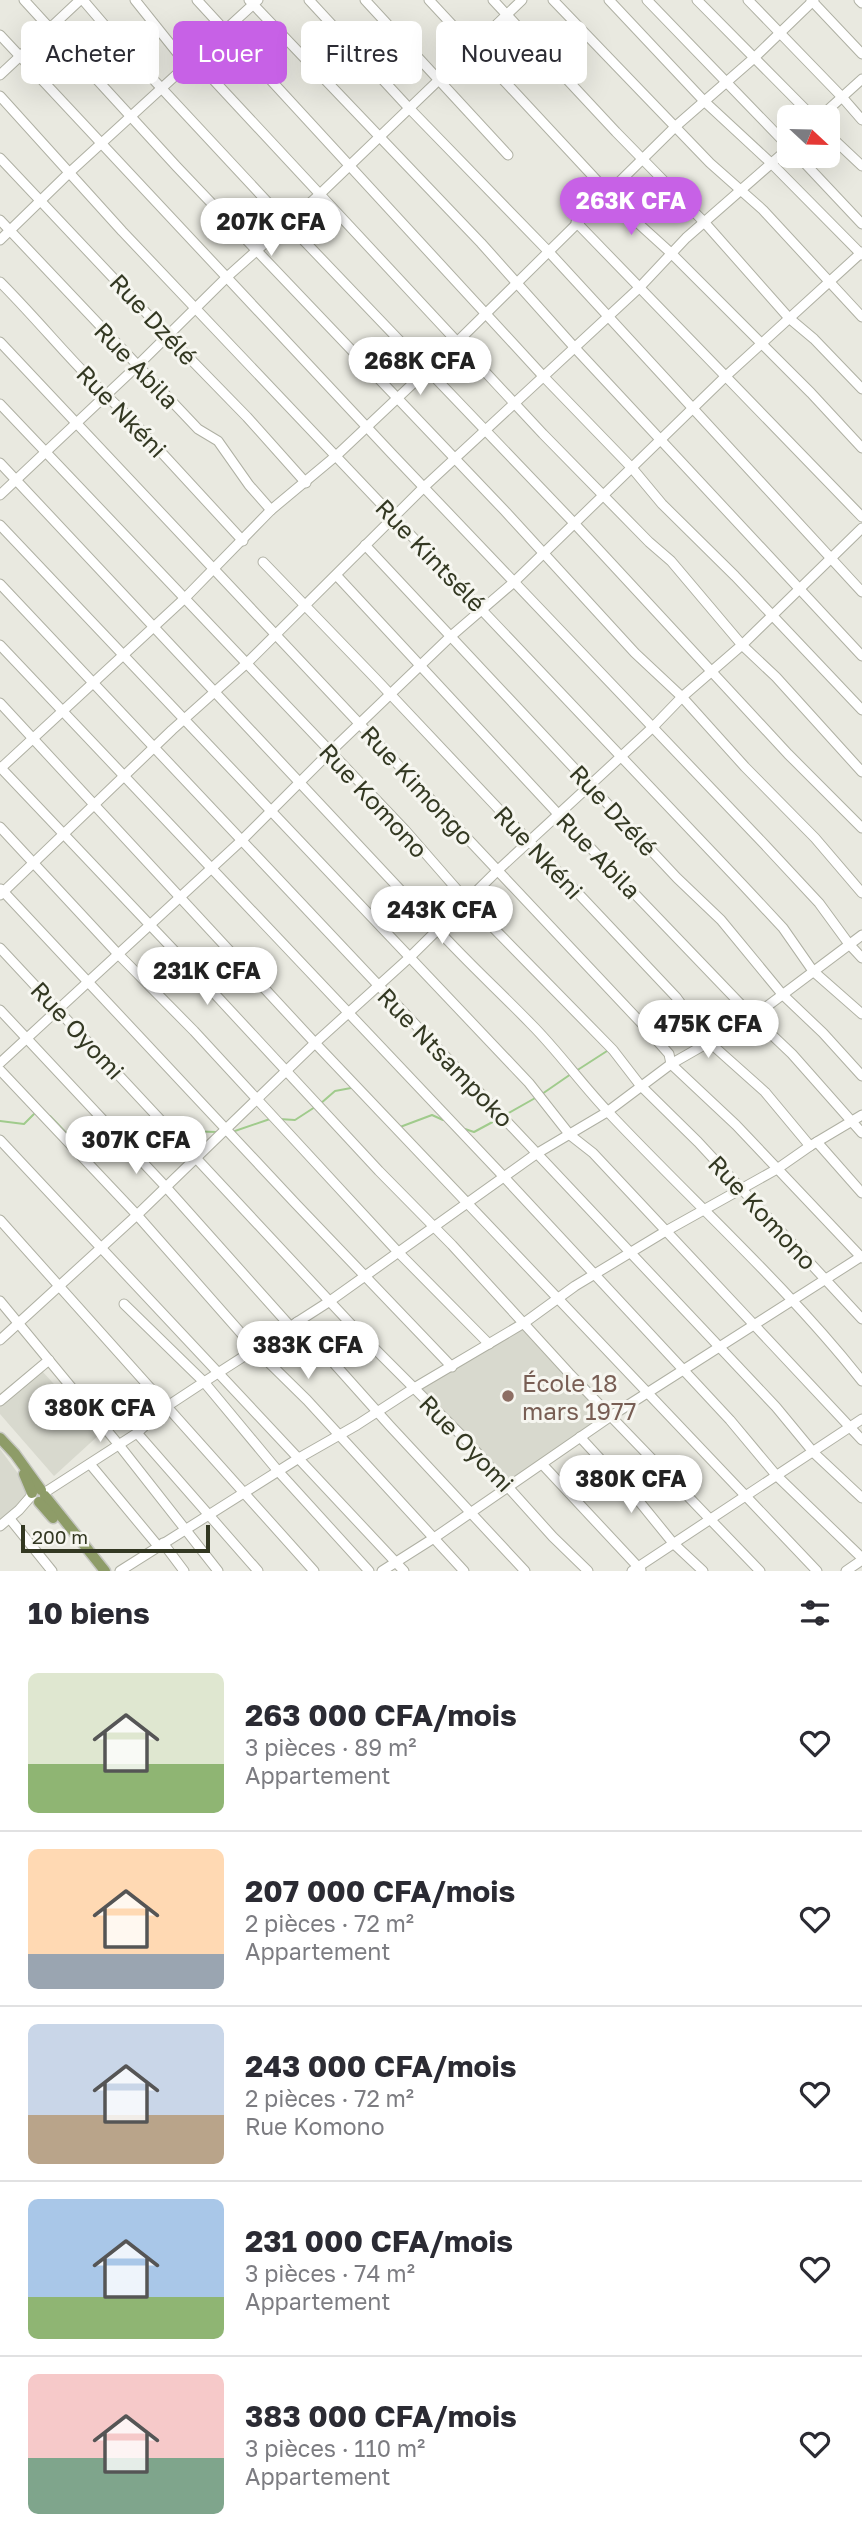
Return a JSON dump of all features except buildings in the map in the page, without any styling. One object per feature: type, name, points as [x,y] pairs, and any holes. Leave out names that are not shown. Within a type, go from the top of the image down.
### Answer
[{"type":"main road","points":[[0,1439],[24,1476],[99,1571]]},
{"type":"main road","points":[[39,1496],[105,1571]]},
{"type":"street","points":[[24,0],[45,21]]},
{"type":"street","points":[[58,21],[81,0],[287,223],[574,523],[806,773],[862,828]]},
{"type":"street","points":[[135,0],[173,43]]},
{"type":"street","points":[[197,0],[215,21]]},
{"type":"street","points":[[310,0],[408,107],[548,251],[862,592]]},
{"type":"street","points":[[365,0],[436,75]]},
{"type":"street","points":[[429,0],[448,21]]},
{"type":"street","points":[[493,0],[705,223],[789,318],[823,348],[862,389]]},
{"type":"street","points":[[500,21],[522,0]]},
{"type":"street","points":[[552,0],[710,163],[763,211],[862,317]]},
{"type":"street","points":[[0,1063],[241,841],[330,752],[450,637],[544,554],[726,376],[862,254],[704,101],[609,0]]},
{"type":"street","points":[[647,0],[777,136]]},
{"type":"street","points":[[697,0],[801,105]]},
{"type":"street","points":[[748,0],[862,120]]},
{"type":"street","points":[[760,1571],[0,768],[185,598],[271,510],[337,455],[457,342],[576,222],[813,0],[862,54]]},
{"type":"street","points":[[234,21],[253,1],[862,656]]},
{"type":"street","points":[[0,34],[21,56],[0,75]]},
{"type":"street","points":[[0,240],[173,78]]},
{"type":"street","points":[[833,105],[862,79]]},
{"type":"street","points":[[0,495],[137,366],[195,307],[320,194],[436,81]]},
{"type":"street","points":[[46,84],[367,427],[819,903],[862,958]]},
{"type":"street","points":[[102,84],[635,653],[682,697],[744,767],[815,838],[862,893]]},
{"type":"street","points":[[212,84],[320,194],[604,496],[671,561],[742,645],[776,677],[862,772]]},
{"type":"street","points":[[273,84],[543,376],[632,468],[662,504],[862,710]]},
{"type":"street","points":[[444,84],[508,155]]},
{"type":"street","points":[[507,84],[608,192],[762,344],[862,448]]},
{"type":"street","name":"Rue Kintsélé","points":[[0,96],[122,231],[543,671],[620,758],[783,928],[813,971],[862,1014]]},
{"type":"street","points":[[840,145],[862,166]]},
{"type":"street","name":"Rue Dzélé","points":[[0,158],[247,417],[306,483]]},
{"type":"street","points":[[452,1367],[363,1276],[89,981],[1,892],[184,718],[247,663],[424,487],[639,288],[671,253],[777,158]]},
{"type":"street","points":[[808,168],[862,224]]},
{"type":"street","name":"Rue Abila","points":[[0,220],[198,429],[218,441],[249,485],[271,510]]},
{"type":"street","points":[[576,222],[862,517]]},
{"type":"street","name":"Rue Nkéni","points":[[0,282],[243,541]]},
{"type":"street","name":"Rue Kimongo","points":[[0,342],[645,1027],[668,1054],[671,1064],[736,1125],[862,1257]]},
{"type":"street","name":"Rue Komono","points":[[0,404],[247,663],[467,901],[614,1050],[640,1085],[698,1142],[862,1319]]},
{"type":"street","points":[[0,463],[214,692],[302,781],[438,930],[533,1026],[607,1112],[837,1349],[862,1381]]},
{"type":"street","points":[[0,525],[528,1083],[570,1135],[593,1153],[862,1440]]},
{"type":"street","points":[[0,1340],[258,1100],[286,1070],[409,958],[682,697],[742,645],[862,528]]},
{"type":"street","name":"Rue Dzélé","points":[[365,545],[677,878],[721,920],[782,994],[823,1033],[862,1076]]},
{"type":"street","name":"Rue Nkéni","points":[[263,562],[677,997],[709,1042],[765,1092],[862,1193]]},
{"type":"street","name":"Rue Abila","points":[[337,576],[559,815],[792,1054],[862,1133]]},
{"type":"street","name":"Rue Ntsampoko","points":[[0,584],[776,1406],[814,1453],[862,1498]]},
{"type":"street","points":[[0,645],[504,1177],[593,1276],[730,1420],[776,1475],[862,1559],[846,1571]]},
{"type":"street","points":[[0,703],[315,1043],[817,1571]]},
{"type":"street","points":[[0,827],[398,1252],[489,1343]]},
{"type":"street","points":[[0,1526],[39,1496],[137,1433],[166,1407],[330,1301],[536,1154],[607,1112],[671,1064],[753,1017],[862,935]]},
{"type":"street","name":"Rue Oyomi","points":[[0,948],[587,1571]]},
{"type":"street","points":[[0,1010],[526,1571]]},
{"type":"street","points":[[0,1070],[136,1215],[255,1349],[307,1400],[464,1571]]},
{"type":"street","points":[[120,1571],[299,1458],[524,1323],[558,1298],[666,1231],[777,1169],[862,1115]]},
{"type":"street","points":[[0,1140],[404,1571]]},
{"type":"street","points":[[0,1220],[61,1285],[166,1407],[314,1571]]},
{"type":"street","points":[[382,1571],[435,1538],[611,1416],[862,1257]]},
{"type":"street","points":[[0,1301],[119,1445],[218,1571]]},
{"type":"street","points":[[124,1304],[204,1382],[278,1471],[369,1571]]},
{"type":"street","points":[[0,1401],[49,1360]]},
{"type":"street","points":[[541,1464],[637,1570],[673,1543],[862,1419]]},
{"type":"street","points":[[137,1433],[258,1571]]},
{"type":"street","points":[[580,1437],[673,1543],[703,1571]]},
{"type":"street","points":[[90,1464],[184,1571]]},
{"type":"street","points":[[10,1519],[52,1571]]},
{"type":"shaded area","name":"École 18 mars 1977","points":[[522,1328],[596,1405],[595,1422],[510,1481],[421,1388]]},
{"type":"shaded area","points":[[41,1370],[100,1434],[54,1476],[0,1414],[0,1405]]},
{"type":"shaded area","points":[[0,1449],[25,1483],[26,1497],[0,1520]]},
{"type":"waterway","points":[[576,1071],[607,1051]]},
{"type":"waterway","points":[[542,1094],[571,1074]]},
{"type":"waterway","points":[[320,1104],[335,1091],[351,1088]]},
{"type":"waterway","points":[[505,1115],[537,1097]]},
{"type":"waterway","points":[[279,1119],[295,1120],[315,1107]]},
{"type":"waterway","points":[[0,1121],[24,1124],[34,1114]]},
{"type":"waterway","points":[[400,1127],[432,1115],[443,1120]]},
{"type":"waterway","points":[[50,1116],[74,1141],[114,1139]]},
{"type":"waterway","points":[[465,1129],[474,1132],[500,1118]]},
{"type":"waterway","points":[[232,1132],[270,1119]]},
{"type":"waterway","points":[[181,1134],[187,1131],[216,1132]]},
{"type":"waterway","points":[[130,1142],[156,1149],[173,1138]]},
{"type":"place","name":"École 18 mars 1977","points":[[508,1396]]}]
